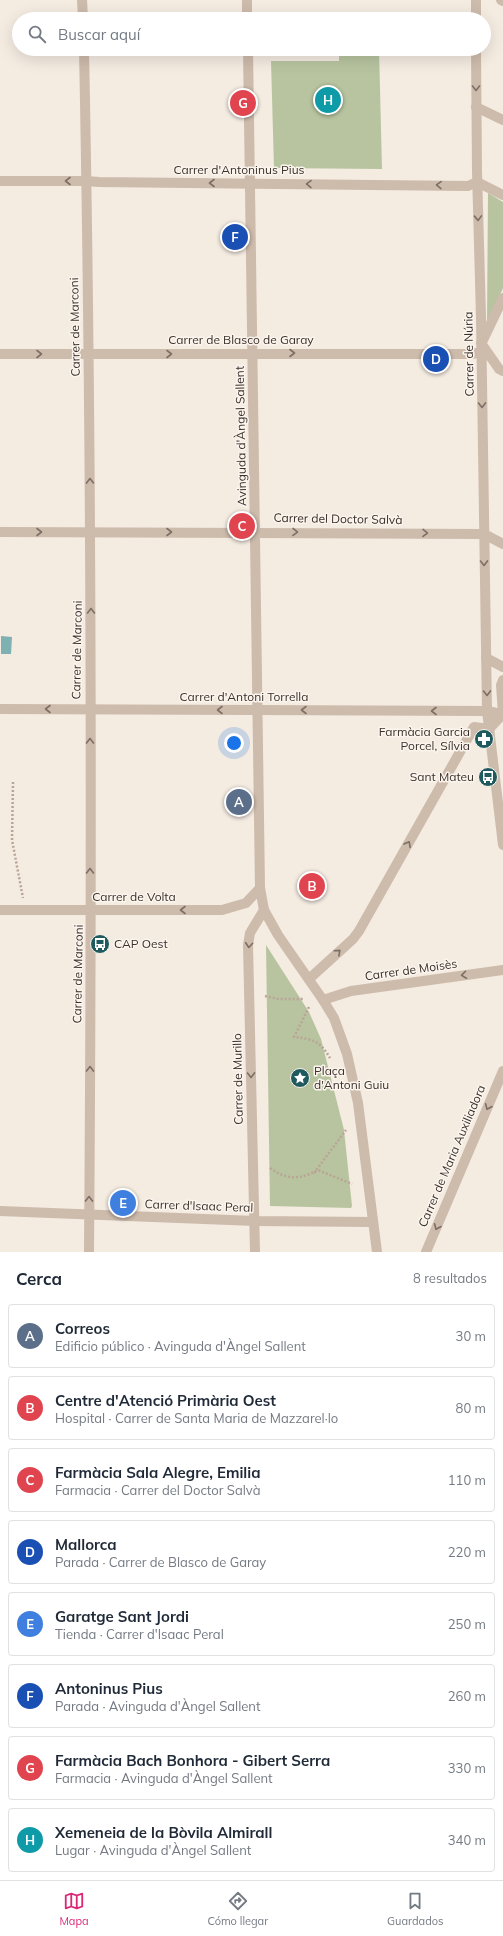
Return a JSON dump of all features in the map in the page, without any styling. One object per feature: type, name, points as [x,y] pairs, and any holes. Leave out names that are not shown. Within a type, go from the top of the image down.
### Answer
[{"type":"street","points":[[82,0],[83,12]]},
{"type":"street","points":[[247,0],[247,12]]},
{"type":"street","points":[[476,0],[476,12]]},
{"type":"street","name":"Carrer de Marconi","points":[[84,56],[91,532],[89,709],[92,910],[89,1252]]},
{"type":"street","name":"Avinguda d'Àngel Sallent","points":[[248,56],[260,888],[264,910],[278,935],[324,1000],[334,1018],[346,1054],[356,1096],[377,1252]]},
{"type":"street","name":"Carrer de Núria","points":[[476,56],[487,711],[503,845]]},
{"type":"street","points":[[476,107],[503,120]]},
{"type":"street","name":"Carrer d'Antoninus Pius","points":[[0,181],[86,180],[98,182],[468,186],[477,182]]},
{"type":"street","points":[[477,182],[503,195]]},
{"type":"street","points":[[501,370],[481,348],[503,298]]},
{"type":"street","name":"Carrer de Blasco de Garay","points":[[0,354],[472,354],[481,348]]},
{"type":"street","points":[[482,380],[491,371],[501,370]]},
{"type":"street","name":"Carrer del Doctor Salvà","points":[[0,532],[484,534]]},
{"type":"street","points":[[484,534],[503,544]]},
{"type":"street","points":[[486,658],[503,667]]},
{"type":"street","points":[[310,979],[353,939],[359,931],[474,727],[489,729],[503,714],[501,685],[503,680]]},
{"type":"street","name":"Carrer d'Antoni Torrella","points":[[0,709],[487,711],[503,714]]},
{"type":"street","name":"Carrer de Volta","points":[[0,910],[222,910],[246,903],[260,888]]},
{"type":"street","name":"Carrer de Murillo","points":[[255,1252],[248,945],[250,934],[264,910]]},
{"type":"street","name":"Carrer de Moisès","points":[[324,1000],[351,991],[503,970]]},
{"type":"street","name":"Carrer de Maria Auxiliadora","points":[[426,1252],[503,1071]]},
{"type":"street","name":"Carrer d'Isaac Peral","points":[[0,1211],[255,1221],[373,1222]]},
{"type":"path","points":[[13,782],[12,840],[24,898]]},
{"type":"path","points":[[265,996],[278,999],[304,999]]},
{"type":"path","points":[[309,1007],[294,1037],[320,1043],[330,1058]]},
{"type":"path","points":[[313,1173],[346,1130]]},
{"type":"path","points":[[270,1168],[286,1176],[306,1177],[318,1170],[352,1184]]},
{"type":"green space","points":[[339,56],[379,56],[382,169],[274,168],[271,61],[339,61]]},
{"type":"green space","points":[[488,193],[503,202],[503,288],[487,324]]},
{"type":"green space","name":"Plaça d'Antoni Guiu","points":[[266,945],[309,1012],[321,1039],[344,1130],[351,1208],[270,1206]]},
{"type":"water","points":[[1,636],[12,637],[11,654],[1,654]]},
{"type":"place","name":"Xemeneia de la Bòvila Almirall","points":[[328,100]]},
{"type":"place","name":"Farmàcia Bach Bonhora - Gibert Serra","points":[[243,103]]},
{"type":"place","name":"Antoninus Pius","points":[[235,237]]},
{"type":"place","name":"Mallorca","points":[[436,359]]},
{"type":"place","name":"Farmàcia Sala Alegre, Emilia","points":[[242,526]]},
{"type":"place","name":"Farmàcia Garcia Porcel, Sílvia","points":[[484,739]]},
{"type":"place","name":"Sant Mateu","points":[[488,777]]},
{"type":"place","name":"Correos","points":[[239,802]]},
{"type":"place","name":"Centre d'Atenció Primària Oest","points":[[312,886]]},
{"type":"place","name":"CAP Oest","points":[[100,944]]},
{"type":"place","name":"Plaça d'Antoni Guiu","points":[[300,1078]]},
{"type":"place","name":"Garatge Sant Jordi","points":[[123,1203]]}]
